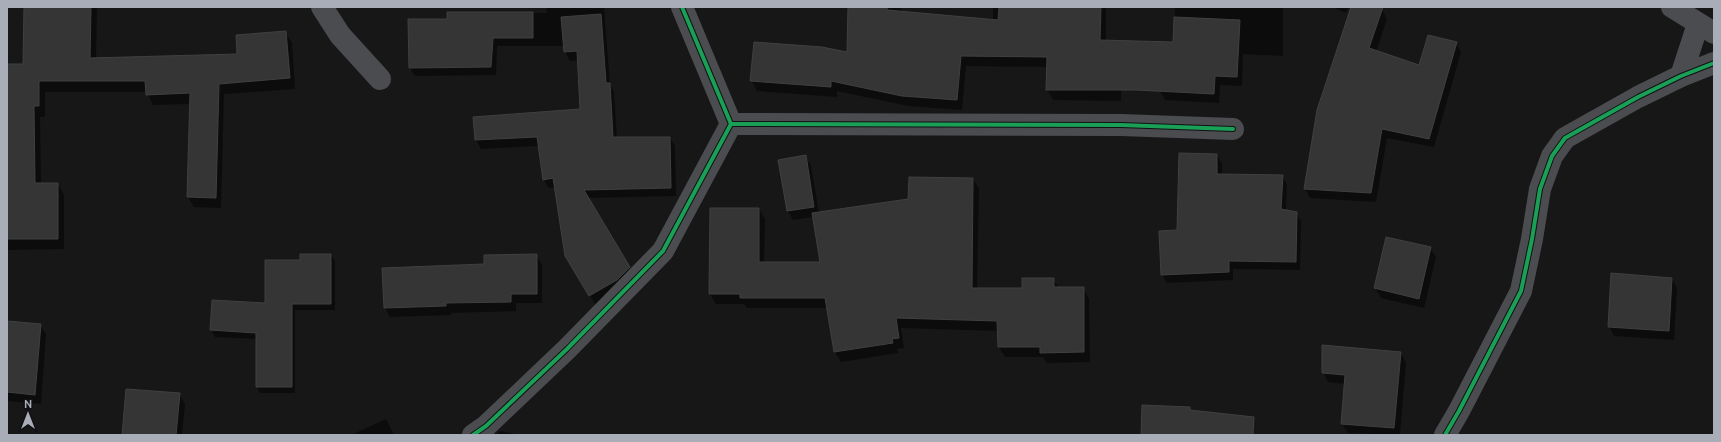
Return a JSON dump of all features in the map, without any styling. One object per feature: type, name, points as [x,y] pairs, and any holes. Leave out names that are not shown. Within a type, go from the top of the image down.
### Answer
[{"type":"street","points":[[322,7],[340,35],[380,80]]},
{"type":"street","points":[[682,7],[731,124]]},
{"type":"street","points":[[1672,7],[1706,28],[1681,76]]},
{"type":"street","points":[[1445,435],[1521,291],[1532,239],[1540,189],[1552,156],[1565,138],[1681,76],[1714,63]]},
{"type":"street","points":[[731,124],[1121,125],[1233,129]]},
{"type":"street","points":[[481,432],[567,349],[663,251],[731,124]]},
{"type":"building","points":[[24,7],[91,7],[90,58],[237,54],[236,35],[286,31],[290,78],[219,84],[216,198],[187,197],[190,93],[146,95],[145,81],[39,81],[39,106],[34,106],[35,183],[58,183],[58,239],[7,239],[7,64],[23,64]]},
{"type":"building","points":[[848,7],[887,7],[887,10],[998,20],[999,7],[1101,7],[1100,40],[1173,42],[1174,17],[1240,20],[1237,77],[1215,76],[1214,94],[1136,90],[1046,90],[1047,57],[961,56],[957,100],[902,96],[831,81],[831,87],[750,81],[754,42],[822,47],[847,52]]},
{"type":"building","points":[[1351,7],[1383,7],[1369,48],[1419,65],[1428,35],[1457,42],[1429,139],[1382,129],[1371,193],[1304,189],[1317,110]]},
{"type":"building","points":[[447,12],[533,12],[533,38],[493,38],[491,67],[409,68],[408,19],[447,19]]},
{"type":"building","points":[[601,14],[606,83],[610,83],[613,137],[670,137],[671,188],[584,190],[630,267],[617,280],[589,296],[565,256],[553,178],[543,180],[537,137],[475,140],[473,117],[580,109],[577,51],[564,52],[561,17]]},
{"type":"building","points":[[1179,153],[1217,154],[1217,174],[1283,175],[1281,209],[1297,212],[1296,262],[1229,261],[1229,272],[1161,275],[1159,231],[1177,230]]},
{"type":"building","points":[[806,155],[814,207],[787,211],[778,160]]},
{"type":"building","points":[[909,177],[973,178],[972,288],[1022,288],[1022,278],[1054,278],[1054,287],[1084,287],[1084,352],[1040,353],[1040,347],[998,347],[997,321],[896,318],[899,338],[892,339],[893,343],[834,352],[825,298],[740,298],[740,294],[709,294],[710,208],[759,208],[759,262],[820,262],[812,213],[908,199]]},
{"type":"building","points":[[1386,237],[1431,247],[1419,299],[1374,288]]},
{"type":"building","points":[[300,254],[331,254],[331,304],[292,304],[292,387],[256,387],[256,333],[210,330],[212,300],[265,303],[265,260],[300,260]]},
{"type":"building","points":[[537,254],[537,294],[511,294],[511,302],[446,303],[446,306],[384,308],[382,268],[484,264],[484,255]]},
{"type":"building","points":[[1611,273],[1672,278],[1669,331],[1608,327]]},
{"type":"building","points":[[7,321],[41,324],[35,395],[7,392]]},
{"type":"building","points":[[1322,345],[1401,352],[1394,428],[1341,424],[1345,375],[1322,373]]},
{"type":"building","points":[[126,389],[180,393],[176,435],[122,435]]},
{"type":"building","points":[[1142,405],[1190,407],[1190,410],[1254,417],[1253,435],[1141,435]]},
{"type":"cycle path","points":[[473,435],[486,426],[567,349],[663,251],[731,124],[682,7]]},
{"type":"cycle path","points":[[1445,435],[1521,291],[1532,239],[1540,189],[1552,156],[1565,138],[1638,97],[1681,76],[1714,63]]},
{"type":"cycle path","points":[[731,124],[1121,125],[1233,129]]}]
